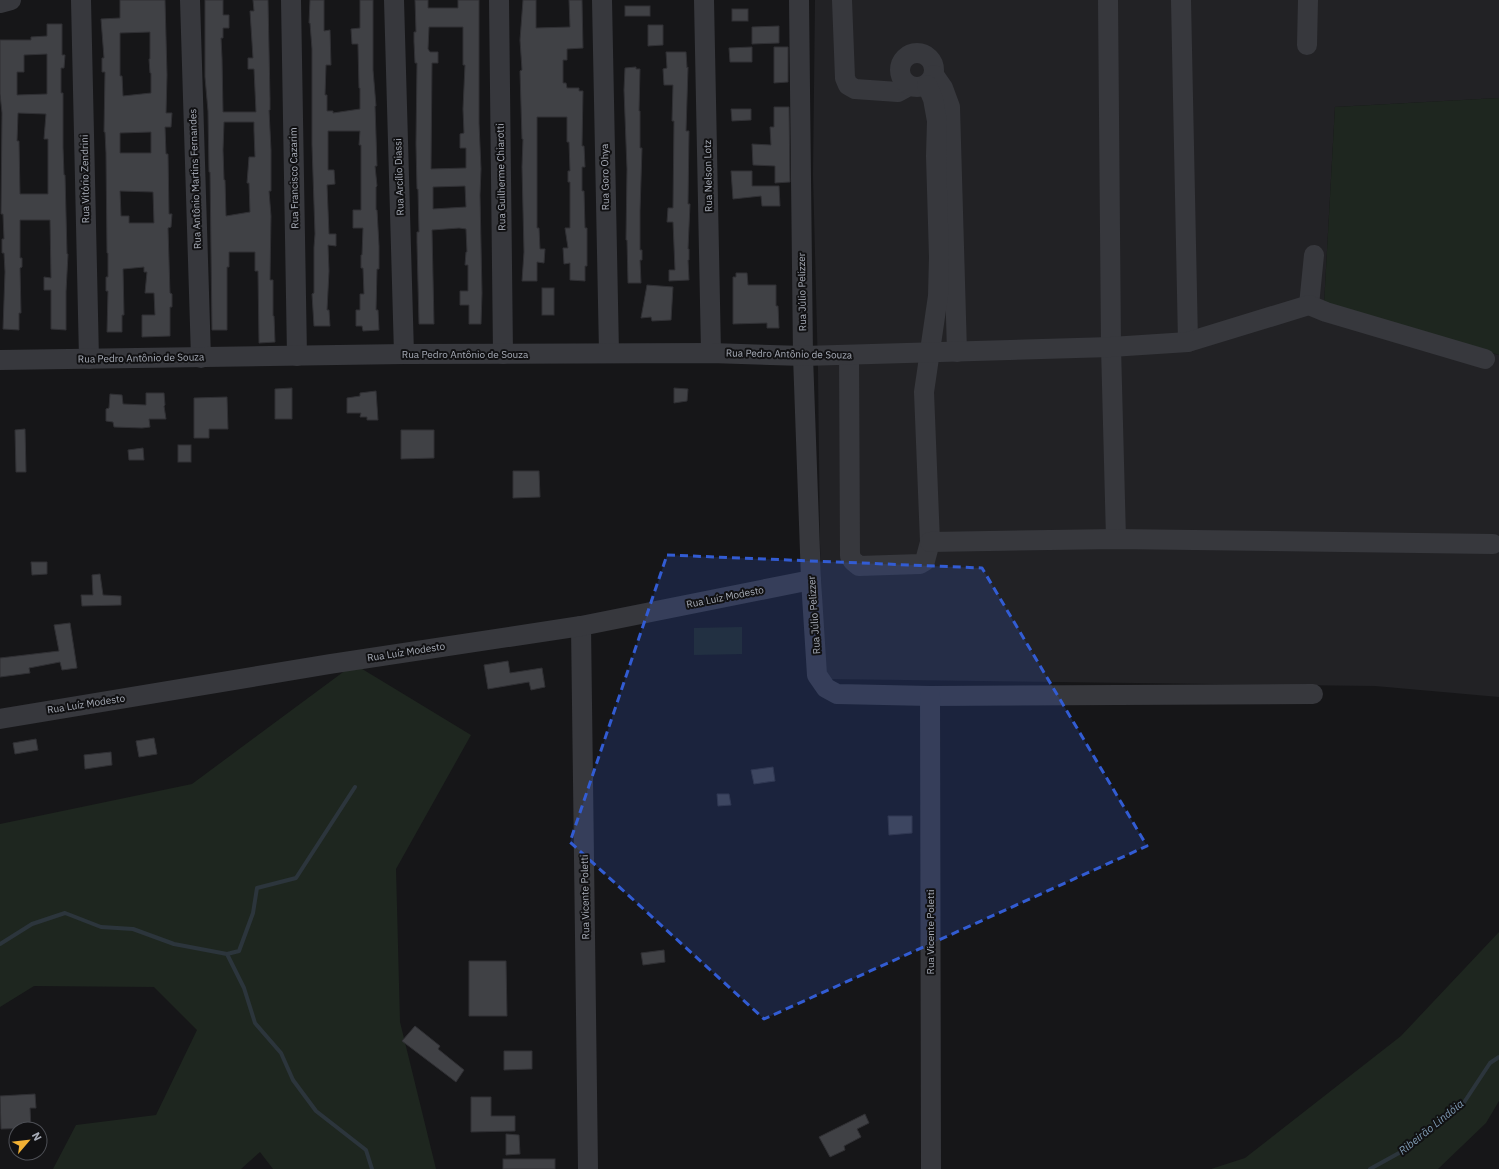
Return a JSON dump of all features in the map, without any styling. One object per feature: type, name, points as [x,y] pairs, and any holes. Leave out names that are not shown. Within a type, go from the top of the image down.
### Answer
[{"type":"street","points":[[0,3],[11,0]]},
{"type":"street","name":"Rua Vitório Zendrini","points":[[81,0],[89,359]]},
{"type":"street","name":"Rua Antônio Martins Fernandes","points":[[190,0],[201,358]]},
{"type":"street","name":"Rua Francisco Cazarim","points":[[291,0],[297,356]]},
{"type":"street","name":"Rua Arcílio Diassi","points":[[394,0],[404,354]]},
{"type":"street","name":"Rua Guilherme Chiarotti","points":[[499,0],[503,354]]},
{"type":"street","name":"Rua Goro Ohya","points":[[602,0],[609,353]]},
{"type":"street","name":"Rua Nelson Lotz","points":[[704,0],[711,353]]},
{"type":"street","name":"Rua Júlio Pelizzer","points":[[799,0],[803,356],[811,580],[817,675],[826,688],[837,694],[930,696]]},
{"type":"street","points":[[842,0],[845,78],[848,85],[856,89],[898,92],[923,82],[945,93],[950,107],[957,352]]},
{"type":"street","points":[[1108,0],[1111,347],[1116,539]]},
{"type":"street","points":[[1180,0],[1188,342]]},
{"type":"street","points":[[1306,45],[1308,0]]},
{"type":"street","points":[[849,355],[850,556],[859,566],[920,564],[925,561],[930,542],[924,392],[938,296],[939,257],[936,156],[937,121],[933,99],[923,82]]},
{"type":"street","points":[[1314,255],[1309,305],[1326,312],[1485,359]]},
{"type":"street","name":"Rua Pedro Antônio de Souza","points":[[0,360],[404,354],[711,353],[803,356],[1111,347],[1188,342],[1309,305]]},
{"type":"street","points":[[930,542],[1116,539],[1493,544]]},
{"type":"street","name":"Rua Luíz Modesto","points":[[0,719],[330,664],[581,626],[811,580]]},
{"type":"street","name":"Rua Vicente Poletti","points":[[581,626],[588,1169]]},
{"type":"street","points":[[930,696],[1313,694]]},
{"type":"street","name":"Rua Vicente Poletti","points":[[930,696],[931,1169]]},
{"type":"highlighted area","points":[[667,555],[982,568],[1147,846],[764,1019],[570,842]]},
{"type":"shaded area","points":[[815,0],[1499,0],[1499,98],[1335,107],[1324,305],[1499,355],[1499,697],[1375,686],[827,679],[823,650],[820,544],[818,371],[813,175]]},
{"type":"shaded area","points":[[1499,98],[1499,355],[1324,305],[1335,107]]},
{"type":"shaded area","points":[[742,627],[742,654],[694,655],[694,628]]},
{"type":"shaded area","points":[[354,664],[471,735],[396,869],[400,1022],[436,1169],[273,1169],[260,1152],[241,1169],[53,1169],[76,1125],[156,1115],[197,1030],[154,987],[34,986],[0,1007],[0,824],[192,784]]},
{"type":"shaded area","points":[[1499,932],[1499,1101],[1486,1123],[1438,1169],[1211,1169],[1245,1158],[1401,1036]]},
{"type":"building","points":[[120,0],[165,0],[167,75],[166,113],[172,113],[171,127],[165,127],[166,154],[168,154],[169,214],[172,214],[171,227],[168,228],[170,293],[172,294],[172,307],[170,307],[170,336],[142,337],[142,315],[155,315],[154,293],[145,293],[147,272],[144,272],[144,267],[123,269],[124,315],[122,315],[122,332],[107,332],[108,291],[106,291],[106,277],[108,277],[108,253],[106,153],[104,132],[105,72],[102,72],[102,58],[104,58],[101,19],[120,18]],"holes":[[[150,32],[149,59],[151,93],[123,96],[122,76],[120,76],[120,33]],[[151,132],[151,153],[120,153],[120,133]],[[120,191],[153,192],[154,223],[129,223],[129,216],[121,216]]]},
{"type":"building","points":[[205,0],[223,0],[223,15],[229,15],[229,28],[223,28],[223,38],[221,38],[223,112],[256,112],[254,69],[248,69],[248,58],[253,58],[250,11],[254,11],[253,0],[268,0],[271,150],[271,191],[269,191],[271,216],[270,280],[273,280],[275,342],[259,343],[258,271],[255,271],[255,252],[229,252],[229,267],[227,267],[227,330],[212,330],[210,172],[208,111],[205,77]],"holes":[[[224,122],[254,122],[255,157],[249,157],[247,183],[249,183],[250,212],[226,216],[223,150]]]},
{"type":"building","points":[[310,0],[324,0],[324,31],[330,30],[331,65],[326,65],[325,95],[327,95],[327,111],[333,111],[333,113],[360,109],[358,44],[352,44],[351,29],[360,28],[360,0],[373,0],[373,70],[376,106],[377,166],[375,166],[377,186],[376,210],[379,246],[376,310],[378,310],[379,330],[363,331],[362,326],[356,326],[356,310],[360,310],[360,294],[364,294],[363,268],[361,268],[363,228],[353,228],[353,210],[361,210],[360,131],[328,131],[328,170],[334,170],[335,184],[327,185],[329,234],[336,234],[336,246],[328,245],[329,271],[327,310],[329,310],[330,326],[314,326],[312,294],[314,293],[315,234],[312,145],[312,49],[309,23]]},
{"type":"building","points":[[415,0],[428,0],[428,8],[458,8],[458,0],[479,0],[481,324],[469,324],[469,305],[460,305],[460,291],[468,291],[468,265],[465,265],[467,252],[466,229],[459,228],[432,230],[434,324],[419,324],[417,232],[419,232],[416,144],[417,63],[415,63],[414,42],[414,32],[416,32]],"holes":[[[429,27],[463,27],[463,65],[465,65],[463,109],[464,133],[460,134],[460,148],[466,148],[466,168],[431,169],[432,63],[438,63],[438,52],[430,52],[428,49]],[[465,186],[466,207],[433,209],[433,187]]]},
{"type":"building","points":[[523,0],[536,0],[536,28],[570,27],[569,0],[582,0],[583,48],[567,49],[567,60],[563,60],[563,83],[566,83],[567,88],[579,88],[579,91],[583,91],[582,146],[584,146],[585,167],[582,167],[582,191],[584,191],[585,228],[587,228],[587,266],[585,266],[585,281],[570,280],[570,263],[564,264],[563,248],[568,248],[565,228],[570,228],[570,182],[568,182],[568,171],[570,171],[569,142],[567,142],[567,117],[537,117],[537,228],[539,228],[540,249],[545,249],[544,263],[537,262],[537,281],[522,281],[524,252],[522,167],[523,139],[520,71],[522,70],[520,40]]},
{"type":"building","points":[[625,6],[650,6],[650,16],[625,16]]},
{"type":"building","points":[[732,9],[748,9],[748,21],[732,21]]},
{"type":"building","points":[[47,24],[62,24],[62,55],[65,55],[64,68],[61,68],[61,93],[63,93],[63,147],[68,254],[66,330],[51,329],[51,290],[44,290],[44,277],[51,278],[50,220],[20,220],[20,258],[22,258],[22,267],[20,268],[21,313],[19,313],[19,330],[3,329],[5,272],[4,253],[2,253],[2,239],[4,239],[3,214],[1,214],[2,113],[0,94],[0,40],[31,40],[31,37],[47,36]],"holes":[[[47,54],[47,94],[17,95],[17,72],[24,72],[24,55]],[[18,113],[46,114],[44,139],[48,139],[48,194],[20,194],[19,141],[17,141]]]},
{"type":"building","points":[[648,25],[663,25],[663,45],[648,46]]},
{"type":"building","points":[[779,26],[779,43],[752,44],[752,27]]},
{"type":"building","points":[[752,47],[752,62],[730,62],[729,48]]},
{"type":"building","points":[[774,47],[788,47],[788,82],[774,83]]},
{"type":"building","points":[[666,52],[686,52],[687,68],[688,67],[686,131],[689,131],[689,280],[669,281],[669,270],[675,270],[673,222],[667,222],[668,208],[673,208],[674,121],[672,121],[673,85],[664,85],[663,69],[667,68]]},
{"type":"building","points":[[636,67],[636,69],[640,69],[639,111],[640,148],[642,148],[640,250],[642,250],[642,260],[640,260],[641,283],[628,283],[626,240],[627,169],[624,90],[625,68]]},
{"type":"building","points":[[774,107],[789,107],[790,182],[775,183],[775,166],[753,165],[752,144],[771,145],[770,127],[774,127]]},
{"type":"building","points":[[731,109],[751,109],[751,120],[732,121]]},
{"type":"building","points":[[731,171],[752,171],[752,186],[779,186],[780,206],[762,206],[761,196],[733,199]]},
{"type":"building","points":[[736,273],[747,273],[748,285],[776,285],[776,306],[778,306],[779,328],[767,328],[767,323],[733,324],[733,277],[736,277]]},
{"type":"building","points":[[647,285],[673,287],[671,320],[652,321],[651,317],[641,318]]},
{"type":"building","points":[[542,288],[554,288],[554,315],[542,315]]},
{"type":"building","points":[[292,388],[292,419],[275,419],[275,389]]},
{"type":"building","points":[[674,388],[688,389],[687,401],[674,403]]},
{"type":"building","points":[[376,391],[378,420],[367,420],[367,417],[360,417],[361,413],[347,413],[347,398],[360,396],[360,393]]},
{"type":"building","points":[[146,393],[164,393],[166,419],[149,419],[150,427],[142,428],[114,427],[113,422],[106,421],[106,409],[109,408],[110,394],[122,395],[123,404],[146,405]]},
{"type":"building","points":[[227,397],[228,429],[209,429],[209,438],[194,438],[194,398]]},
{"type":"building","points":[[25,429],[26,472],[16,472],[15,430]]},
{"type":"building","points":[[401,430],[434,430],[434,458],[401,459]]},
{"type":"building","points":[[178,445],[191,445],[191,462],[178,462]]},
{"type":"building","points":[[143,448],[144,460],[129,460],[128,450]]},
{"type":"building","points":[[513,471],[539,471],[540,497],[513,498]]},
{"type":"building","points":[[31,562],[47,562],[47,574],[32,575]]},
{"type":"building","points":[[100,574],[103,595],[121,596],[121,605],[82,606],[81,595],[93,595],[92,575]]},
{"type":"building","points":[[70,623],[77,668],[62,670],[60,662],[29,668],[30,673],[0,677],[0,658],[59,651],[54,625]]},
{"type":"building","points":[[508,661],[510,673],[542,668],[545,687],[531,690],[529,682],[488,689],[484,665]]},
{"type":"building","points":[[154,738],[157,754],[139,757],[136,741]]},
{"type":"building","points":[[36,739],[38,750],[15,754],[13,743]]},
{"type":"building","points":[[111,752],[112,765],[85,769],[84,755]]},
{"type":"building","points":[[773,767],[775,781],[754,784],[751,770]]},
{"type":"building","points":[[717,794],[729,794],[731,805],[718,806]]},
{"type":"building","points":[[888,816],[912,816],[912,833],[889,835]]},
{"type":"building","points":[[664,950],[665,962],[643,965],[641,953]]},
{"type":"building","points":[[469,961],[506,961],[507,1016],[469,1016]]},
{"type":"building","points":[[415,1026],[440,1046],[438,1049],[464,1070],[456,1082],[402,1041]]},
{"type":"building","points":[[504,1051],[532,1051],[532,1069],[504,1070]]},
{"type":"building","points":[[35,1094],[36,1108],[30,1108],[31,1121],[8,1121],[8,1129],[1,1129],[0,1096]]},
{"type":"building","points":[[471,1097],[491,1097],[491,1116],[515,1116],[515,1131],[471,1132]]},
{"type":"building","points":[[865,1114],[869,1123],[857,1129],[861,1137],[844,1146],[845,1150],[830,1157],[819,1137]]},
{"type":"building","points":[[506,1134],[519,1135],[520,1154],[506,1155]]},
{"type":"building","points":[[503,1159],[555,1159],[555,1169],[503,1169]]},
{"type":"waterway","points":[[227,954],[239,951],[253,913],[257,888],[296,878],[355,787]]},
{"type":"waterway","name":"Ribeirão Lindóia","points":[[0,944],[32,924],[65,913],[101,927],[133,929],[174,944],[227,954],[244,988],[255,1023],[281,1053],[293,1080],[316,1111],[366,1150],[372,1169]]},
{"type":"waterway","name":"Ribeirão Lindóia","points":[[1370,1169],[1399,1153],[1463,1104],[1490,1063],[1499,1057]]}]
